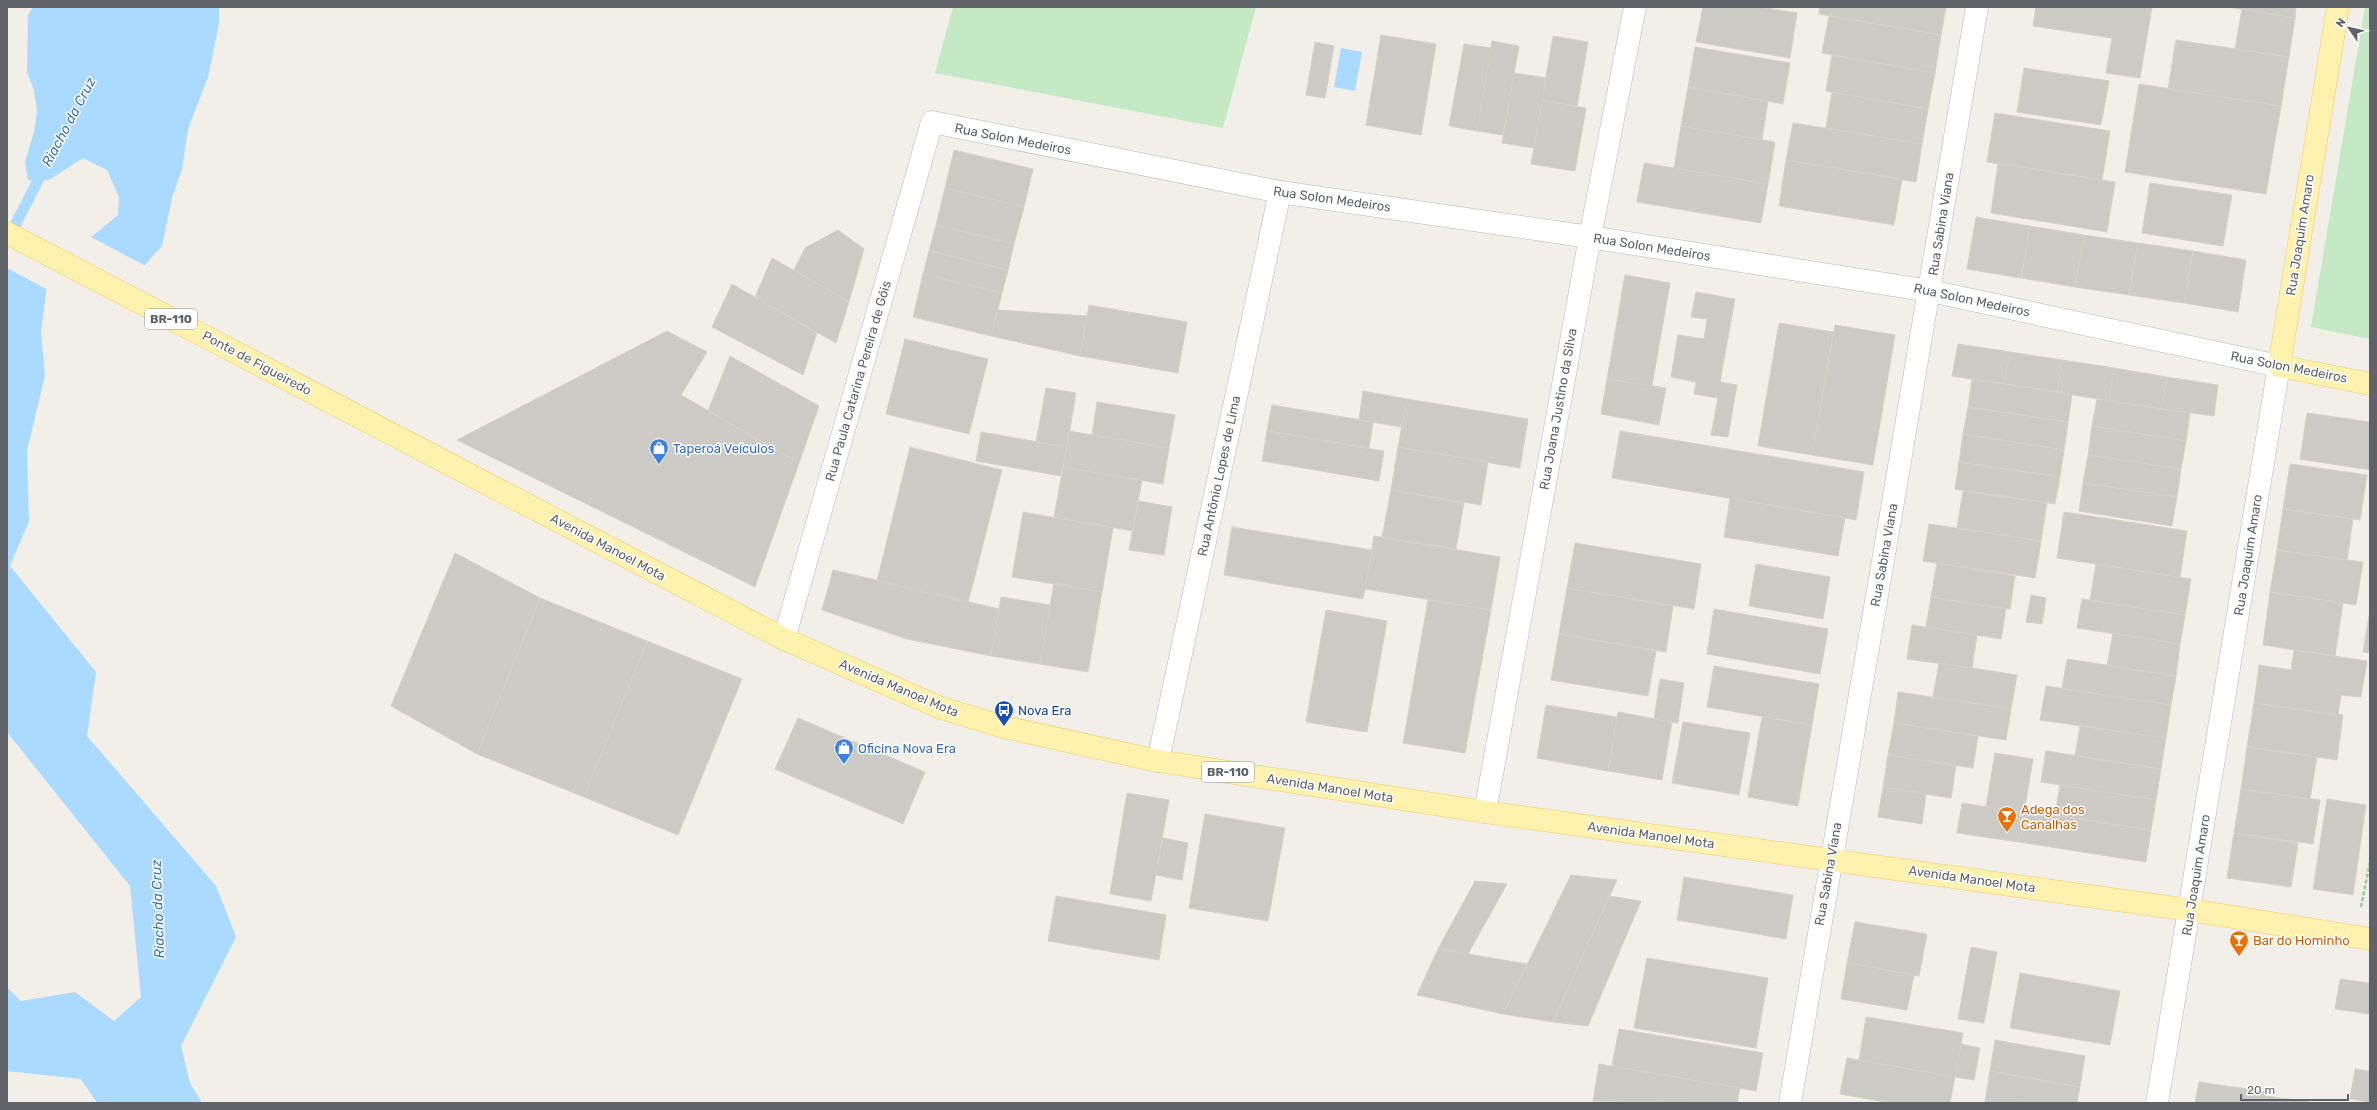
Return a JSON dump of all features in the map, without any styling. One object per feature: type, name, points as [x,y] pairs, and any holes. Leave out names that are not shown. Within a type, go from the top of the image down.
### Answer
[{"type":"main road","name":"Rua Joaquim Amaro","points":[[2279,366],[2338,7]]},
{"type":"main road","name":"Ponte de Figueiredo","points":[[7,233],[336,405]]},
{"type":"main road","name":"Rua Solon Medeiros","points":[[2279,366],[2370,384]]},
{"type":"main road","name":"Avenida Manoel Mota","points":[[336,405],[784,639],[941,708],[1004,727],[1158,761],[1485,812],[2190,910],[2363,938]]},
{"type":"street","name":"Rua Joana Justino da Silva","points":[[1485,812],[1590,237],[1635,7]]},
{"type":"street","name":"Rua Sabina Viana","points":[[1790,1103],[1830,859],[1930,291],[1976,7]]},
{"type":"street","name":"Rua Solon Medeiros","points":[[932,122],[1280,192],[1590,237],[1930,291],[2279,366]]},
{"type":"street","name":"Rua Paula Catarina Pereira de Góis","points":[[784,639],[932,122]]},
{"type":"street","name":"Rua Antônio Lopes de Lima","points":[[1158,761],[1280,192]]},
{"type":"street","name":"Rua Joaquim Amaro","points":[[2157,1103],[2279,366]]},
{"type":"path","points":[[2363,938],[2370,862]]},
{"type":"green space","points":[[953,7],[1256,7],[1223,128],[935,73]]},
{"type":"green space","points":[[2365,7],[2370,7],[2370,339],[2311,327]]},
{"type":"water","points":[[33,7],[219,7],[219,24],[208,77],[188,129],[182,169],[172,198],[162,246],[130,281],[72,253],[118,215],[119,197],[107,170],[83,158],[49,180],[28,180],[25,162],[34,132],[37,111],[34,90],[27,72],[28,15]]},
{"type":"water","points":[[1341,48],[1362,52],[1355,91],[1334,87]]},
{"type":"water","points":[[7,256],[48,277],[41,332],[45,375],[27,451],[29,521],[10,566],[96,672],[87,736],[216,886],[236,937],[181,1046],[190,1083],[202,1103],[97,1103],[81,1079],[7,1071],[7,987],[21,1001],[75,992],[114,1021],[141,997],[130,886],[7,732]]},
{"type":"pier","points":[[89,236],[146,266],[129,283],[70,254],[70,252]]},
{"type":"pier","points":[[7,254],[49,276],[48,290],[7,268]]},
{"type":"building","points":[[1703,7],[1759,7],[1797,13],[1790,58],[1696,42]]},
{"type":"building","points":[[1820,7],[1946,7],[1941,35],[1819,14]]},
{"type":"building","points":[[2036,7],[2152,7],[2140,78],[2106,73],[2112,38],[2033,26]]},
{"type":"building","points":[[2228,7],[2296,7],[2295,18]]},
{"type":"building","points":[[2242,9],[2295,18],[2289,57],[2235,49]]},
{"type":"building","points":[[1829,16],[1941,35],[1935,73],[1822,53]]},
{"type":"building","points":[[1381,35],[1436,44],[1421,135],[1366,125]]},
{"type":"building","points":[[1553,36],[1588,42],[1577,107],[1542,100]]},
{"type":"building","points":[[2176,40],[2289,57],[2281,106],[2168,89]]},
{"type":"building","points":[[1492,41],[1519,46],[1503,135],[1477,131]]},
{"type":"building","points":[[1315,42],[1334,46],[1325,98],[1306,95]]},
{"type":"building","points":[[1464,44],[1491,48],[1477,131],[1449,126]]},
{"type":"building","points":[[1695,47],[1790,63],[1783,104],[1688,87]]},
{"type":"building","points":[[1832,55],[1935,73],[1928,109],[1826,91]]},
{"type":"building","points":[[2024,68],[2109,81],[2101,125],[2017,112]]},
{"type":"building","points":[[1514,73],[1546,78],[1534,148],[1502,143]]},
{"type":"building","points":[[2139,84],[2281,106],[2266,194],[2125,172]]},
{"type":"building","points":[[1688,87],[1768,101],[1762,140],[1681,126]]},
{"type":"building","points":[[1832,92],[1928,109],[1922,144],[1826,128]]},
{"type":"building","points":[[1542,100],[1586,108],[1575,171],[1531,164]]},
{"type":"building","points":[[1995,113],[2110,131],[2102,180],[1987,162]]},
{"type":"building","points":[[1793,123],[1922,144],[1916,182],[1786,160]]},
{"type":"building","points":[[1681,126],[1775,142],[1768,184],[1674,168]]},
{"type":"building","points":[[954,150],[1033,169],[1024,207],[945,188]]},
{"type":"building","points":[[1786,160],[1902,179],[1894,225],[1779,206]]},
{"type":"building","points":[[1644,163],[1768,184],[1761,223],[1637,202]]},
{"type":"building","points":[[1998,163],[2115,182],[2107,232],[1991,213]]},
{"type":"building","points":[[2150,183],[2232,195],[2223,246],[2142,233]]},
{"type":"building","points":[[945,188],[1024,207],[1014,244],[936,225]]},
{"type":"building","points":[[1976,217],[2030,226],[2021,278],[1967,269]]},
{"type":"building","points":[[936,225],[1014,244],[1008,270],[929,251]]},
{"type":"building","points":[[2030,226],[2084,235],[2075,287],[2021,278]]},
{"type":"building","points":[[838,230],[864,249],[849,302],[794,270],[805,248]]},
{"type":"building","points":[[2084,235],[2138,243],[2129,295],[2075,287]]},
{"type":"building","points":[[2138,243],[2193,251],[2184,303],[2129,295]]},
{"type":"building","points":[[929,251],[1008,270],[1002,293],[923,274]]},
{"type":"building","points":[[2193,251],[2246,260],[2238,312],[2184,303]]},
{"type":"building","points":[[772,258],[849,302],[836,343],[755,297]]},
{"type":"building","points":[[923,274],[1002,293],[991,336],[913,317]]},
{"type":"building","points":[[1625,275],[1670,283],[1652,386],[1607,379]]},
{"type":"building","points":[[732,284],[817,333],[803,375],[712,327]]},
{"type":"building","points":[[1696,292],[1735,299],[1720,382],[1737,385],[1728,437],[1711,435],[1718,398],[1694,394],[1696,382],[1671,377],[1678,335],[1704,339],[1707,319],[1691,317]]},
{"type":"building","points":[[1089,305],[1187,322],[1178,373],[1080,356]]},
{"type":"building","points":[[998,310],[1087,316],[1080,356],[991,336]]},
{"type":"building","points":[[1779,323],[1833,332],[1812,455],[1758,446]]},
{"type":"building","points":[[1835,325],[1895,335],[1873,465],[1812,455]]},
{"type":"building","points":[[667,331],[707,352],[681,395],[799,463],[755,587],[457,440]]},
{"type":"building","points":[[905,339],[988,359],[969,434],[886,414]]},
{"type":"building","points":[[1958,344],[2010,352],[2004,384],[1952,376]]},
{"type":"building","points":[[2010,352],[2062,360],[2057,392],[2004,384]]},
{"type":"building","points":[[730,356],[819,406],[799,463],[708,411]]},
{"type":"building","points":[[2062,360],[2114,368],[2109,401],[2057,392]]},
{"type":"building","points":[[2114,368],[2167,377],[2161,409],[2109,401]]},
{"type":"building","points":[[2167,377],[2218,385],[2214,416],[2161,409]]},
{"type":"building","points":[[1607,379],[1666,388],[1659,425],[1601,414]]},
{"type":"building","points":[[1972,379],[2072,394],[2068,422],[1968,407]]},
{"type":"building","points":[[1046,388],[1076,393],[1067,447],[1036,442]]},
{"type":"building","points":[[1363,391],[1407,399],[1402,427],[1359,420]]},
{"type":"building","points":[[1407,399],[1528,419],[1520,468],[1398,447]]},
{"type":"building","points":[[2097,399],[2190,413],[2186,441],[2092,426]]},
{"type":"building","points":[[1097,402],[1175,415],[1169,448],[1092,435]]},
{"type":"building","points":[[1272,405],[1373,422],[1369,448],[1267,431]]},
{"type":"building","points":[[1968,407],[2068,422],[2064,450],[1963,434]]},
{"type":"building","points":[[2307,413],[2370,422],[2370,470],[2300,459]]},
{"type":"building","points":[[2092,426],[2186,441],[2181,469],[2088,455]]},
{"type":"building","points":[[1069,431],[1169,448],[1163,484],[1063,467]]},
{"type":"building","points":[[1267,431],[1384,451],[1379,481],[1262,461]]},
{"type":"building","points":[[1620,431],[1864,472],[1856,520],[1612,478]]},
{"type":"building","points":[[981,432],[1067,447],[1061,476],[976,461]]},
{"type":"building","points":[[1963,434],[2064,450],[2060,477],[1959,462]]},
{"type":"building","points":[[910,447],[1002,470],[968,603],[877,581]]},
{"type":"building","points":[[1398,447],[1488,462],[1481,505],[1391,490]]},
{"type":"building","points":[[2088,455],[2181,469],[2177,497],[2083,483]]},
{"type":"building","points":[[1959,462],[2060,477],[2055,504],[1955,489]]},
{"type":"building","points":[[2290,464],[2367,475],[2360,520],[2283,509]]},
{"type":"building","points":[[1063,467],[1142,480],[1133,531],[1054,517]]},
{"type":"building","points":[[2083,483],[2177,497],[2172,526],[2079,511]]},
{"type":"building","points":[[1391,490],[1464,503],[1456,549],[1382,537]]},
{"type":"building","points":[[1963,491],[2047,503],[2041,541],[1957,528]]},
{"type":"building","points":[[1730,498],[1845,518],[1838,556],[1724,537]]},
{"type":"building","points":[[1138,501],[1172,507],[1164,555],[1129,550]]},
{"type":"building","points":[[2283,509],[2353,519],[2347,560],[2277,550]]},
{"type":"building","points":[[1023,512],[1113,528],[1102,592],[1012,577]]},
{"type":"building","points":[[2064,512],[2187,531],[2180,577],[2057,558]]},
{"type":"building","points":[[1929,524],[2041,541],[2035,578],[1923,561]]},
{"type":"building","points":[[1232,527],[1372,550],[1363,599],[1224,575]]},
{"type":"building","points":[[1374,536],[1500,557],[1491,610],[1365,589]]},
{"type":"building","points":[[1575,543],[1701,564],[1694,609],[1567,588]]},
{"type":"building","points":[[2277,550],[2363,562],[2356,605],[2270,592]]},
{"type":"building","points":[[455,553],[540,598],[477,754],[391,706]]},
{"type":"building","points":[[1937,563],[2015,576],[2010,609],[1931,597]]},
{"type":"building","points":[[1756,564],[1830,577],[1823,619],[1749,606]]},
{"type":"building","points":[[2096,564],[2191,579],[2185,615],[2090,600]]},
{"type":"building","points":[[833,570],[999,609],[991,656],[907,639],[822,610]]},
{"type":"building","points":[[1054,583],[1102,592],[1088,672],[1040,664]]},
{"type":"building","points":[[1567,588],[1673,606],[1666,652],[1559,634]]},
{"type":"building","points":[[2270,592],[2343,603],[2335,656],[2263,645]]},
{"type":"building","points":[[2031,595],[2046,598],[2042,624],[2026,622]]},
{"type":"building","points":[[1001,597],[1050,605],[1040,664],[991,656]]},
{"type":"building","points":[[1931,597],[2006,609],[2001,639],[1926,627]]},
{"type":"building","points":[[540,598],[647,641],[584,797],[477,754]]},
{"type":"building","points":[[2082,599],[2185,615],[2180,644],[2077,628]]},
{"type":"building","points":[[1428,600],[1491,610],[1465,753],[1403,743]]},
{"type":"building","points":[[1714,609],[1828,629],[1820,674],[1707,654]]},
{"type":"building","points":[[2370,609],[2370,653],[2363,652]]},
{"type":"building","points":[[1326,610],[1387,621],[1367,732],[1306,722]]},
{"type":"building","points":[[1912,625],[1977,635],[1972,668],[1907,659]]},
{"type":"building","points":[[2113,633],[2180,644],[2176,676],[2107,666]]},
{"type":"building","points":[[1559,634],[1656,651],[1648,696],[1551,680]]},
{"type":"building","points":[[647,641],[742,679],[678,835],[584,797]]},
{"type":"building","points":[[2294,650],[2367,661],[2361,697],[2341,695],[2338,715],[2254,703],[2259,665],[2291,670]]},
{"type":"building","points":[[2067,659],[2176,676],[2171,705],[2062,689]]},
{"type":"building","points":[[1939,663],[2017,675],[2011,709],[1933,697]]},
{"type":"building","points":[[1714,666],[1819,684],[1812,725],[1707,707]]},
{"type":"building","points":[[1660,679],[1684,683],[1678,723],[1654,719]]},
{"type":"building","points":[[2046,686],[2171,705],[2166,738],[2040,720]]},
{"type":"building","points":[[1898,692],[2011,709],[2006,740],[1894,723]]},
{"type":"building","points":[[2254,703],[2343,715],[2337,760],[2247,747]]},
{"type":"building","points":[[1546,705],[1617,717],[1608,771],[1537,758]]},
{"type":"building","points":[[1618,712],[1672,722],[1662,780],[1608,771]]},
{"type":"building","points":[[1762,717],[1812,725],[1798,806],[1748,797]]},
{"type":"building","points":[[798,718],[925,772],[903,824],[775,769]]},
{"type":"building","points":[[1683,722],[1750,733],[1739,795],[1672,783]]},
{"type":"building","points":[[1894,723],[1978,736],[1973,768],[1888,755]]},
{"type":"building","points":[[2080,726],[2166,738],[2161,769],[2075,756]]},
{"type":"building","points":[[2247,747],[2317,757],[2310,799],[2241,789]]},
{"type":"building","points":[[2046,751],[2161,769],[2156,800],[2041,782]]},
{"type":"building","points":[[1995,753],[2033,759],[2024,813],[1986,807]]},
{"type":"building","points":[[1888,755],[1956,766],[1951,798],[1883,787]]},
{"type":"building","points":[[2060,785],[2156,800],[2151,830],[2055,815]]},
{"type":"building","points":[[1883,787],[1926,794],[1922,824],[1878,817]]},
{"type":"building","points":[[2241,789],[2320,800],[2313,844],[2234,833]]},
{"type":"building","points":[[1127,793],[1169,800],[1151,901],[1110,894]]},
{"type":"building","points":[[2327,799],[2366,805],[2353,895],[2313,889]]},
{"type":"building","points":[[1962,803],[2024,813],[2019,842],[1957,833]]},
{"type":"building","points":[[2024,811],[2151,830],[2146,862],[2019,842]]},
{"type":"building","points":[[1205,814],[1285,828],[1268,921],[1189,908]]},
{"type":"building","points":[[2234,833],[2298,843],[2291,887],[2227,878]]},
{"type":"building","points":[[1163,838],[1188,843],[1182,880],[1156,875]]},
{"type":"building","points":[[1571,875],[1617,880],[1553,1022],[1503,1014]]},
{"type":"building","points":[[1684,877],[1793,895],[1786,939],[1677,920]]},
{"type":"building","points":[[1475,881],[1507,884],[1468,954],[1438,949]]},
{"type":"building","points":[[1056,896],[1166,915],[1159,960],[1048,941]]},
{"type":"building","points":[[1609,896],[1641,901],[1588,1026],[1553,1022]]},
{"type":"building","points":[[1855,922],[1927,934],[1919,976],[1847,963]]},
{"type":"building","points":[[1971,947],[1997,952],[1984,1023],[1958,1019]]},
{"type":"building","points":[[1438,949],[1527,964],[1503,1014],[1417,995]]},
{"type":"building","points":[[1647,958],[1768,978],[1756,1048],[1634,1028]]},
{"type":"building","points":[[1847,963],[1914,975],[1907,1010],[1841,999]]},
{"type":"building","points":[[2020,973],[2120,991],[2110,1045],[2010,1028]]},
{"type":"building","points":[[2340,979],[2370,983],[2370,1014],[2335,1009]]},
{"type":"building","points":[[1866,1017],[1963,1033],[1955,1077],[1859,1060]]},
{"type":"building","points":[[1619,1029],[1763,1053],[1756,1091],[1612,1066]]},
{"type":"building","points":[[1995,1040],[2085,1056],[2080,1087],[1990,1071]]},
{"type":"building","points":[[1961,1044],[1980,1048],[1974,1080],[1955,1077]]},
{"type":"building","points":[[1847,1058],[1955,1077],[1950,1103],[1891,1103],[1840,1094]]},
{"type":"building","points":[[1599,1064],[1740,1088],[1737,1103],[1593,1101]]},
{"type":"building","points":[[2355,1069],[2370,1071],[2370,1102],[2350,1099]]},
{"type":"building","points":[[1990,1071],[2080,1087],[2077,1103],[1985,1102]]},
{"type":"building","points":[[2199,1082],[2267,1092],[2265,1103],[2195,1103]]},
{"type":"building","points":[[2266,1096],[2309,1102],[2309,1103],[2265,1103]]},
{"type":"waterway","name":"Riacho da Cruz","points":[[9,237],[45,167]]},
{"type":"place","name":"Taperoá Veículos","points":[[659,465]]},
{"type":"place","name":"Nova Era","points":[[1004,727]]},
{"type":"place","name":"Oficina Nova Era","points":[[844,765]]},
{"type":"place","name":"Adega dos Canalhas","points":[[2007,833]]},
{"type":"place","name":"Bar do Hominho","points":[[2239,957]]}]
